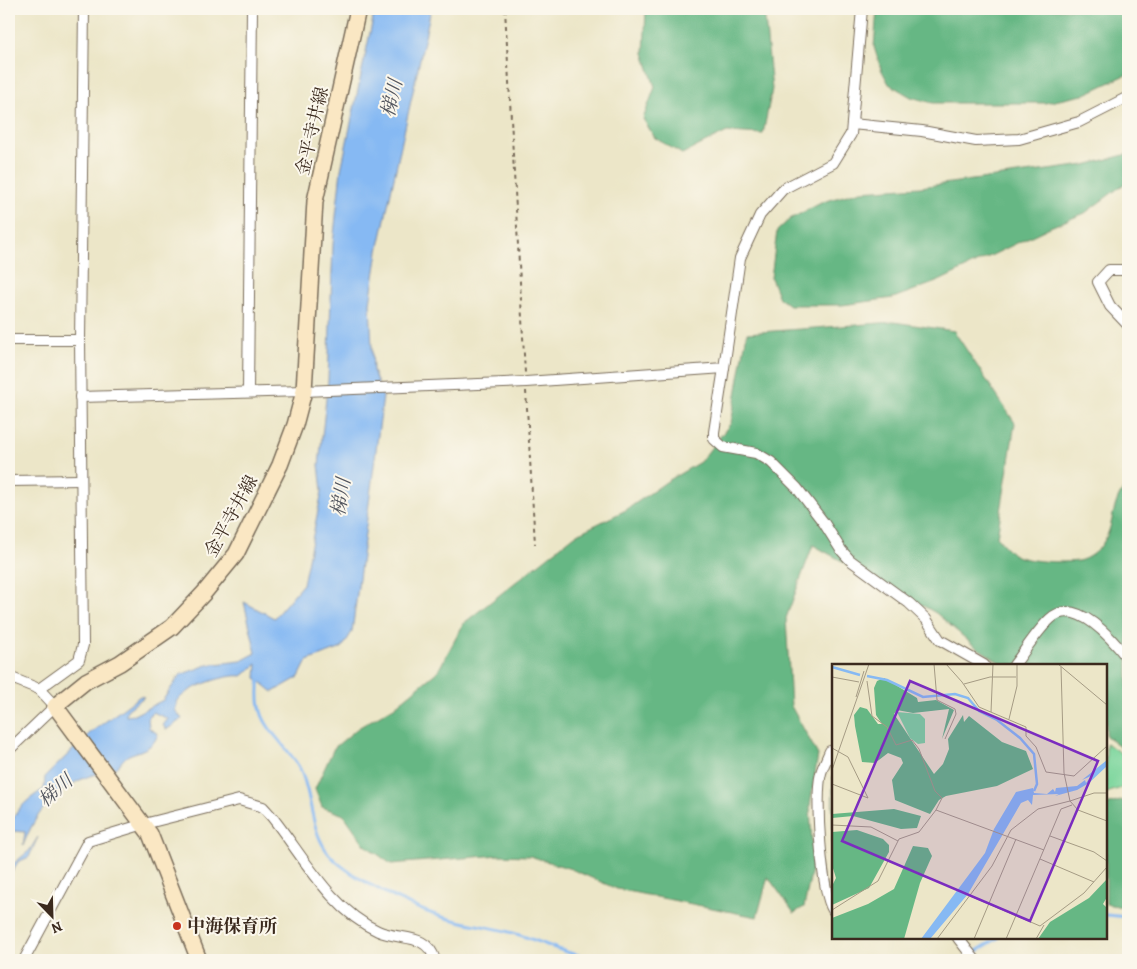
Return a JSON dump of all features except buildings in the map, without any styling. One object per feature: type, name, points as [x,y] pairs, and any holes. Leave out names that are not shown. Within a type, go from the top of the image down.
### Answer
[{"type":"main road","name":"金平寺井線","points":[[55,706],[86,681],[120,663],[172,627],[204,593],[236,554],[280,465],[295,425],[304,391],[315,201],[358,9]]},
{"type":"main road","points":[[55,706],[139,819],[199,960]]},
{"type":"street","points":[[39,689],[79,660],[83,645],[80,340],[84,9]]},
{"type":"street","points":[[248,391],[252,9]]},
{"type":"street","points":[[862,9],[851,134],[833,163],[783,189],[760,215],[740,258],[714,439],[717,444],[723,447],[756,453],[772,462],[797,488],[850,560],[909,603],[926,619],[940,640],[982,664]]},
{"type":"street","points":[[852,124],[922,131],[976,141],[1019,139],[1079,122],[1128,97]]},
{"type":"street","points":[[1128,270],[1109,270],[1098,282],[1110,306],[1128,325]]},
{"type":"street","points":[[9,340],[80,340]]},
{"type":"street","points":[[80,397],[304,391],[526,382],[724,368]]},
{"type":"street","points":[[9,481],[81,480]]},
{"type":"street","points":[[1015,664],[1051,618],[1068,613],[1090,620],[1112,639],[1128,659]]},
{"type":"street","points":[[9,677],[39,689],[55,706],[9,750]]},
{"type":"street","points":[[830,752],[821,773],[819,792],[823,865],[828,903],[832,909]]},
{"type":"street","points":[[24,960],[88,841],[139,819],[239,800],[262,807],[345,909],[378,932],[424,943],[432,950],[435,960]]},
{"type":"street","points":[[959,939],[976,960]]},
{"type":"path","points":[[505,9],[535,544]]},
{"type":"green space","points":[[646,9],[764,9],[772,89],[763,134],[727,132],[682,154],[655,138],[643,119],[655,87],[644,53]]},
{"type":"green space","points":[[877,9],[1128,9],[1128,74],[1083,95],[1045,103],[933,103],[911,97],[889,84],[881,69],[874,47]]},
{"type":"green space","points":[[1128,154],[1128,181],[1085,213],[1050,227],[939,281],[893,298],[842,305],[789,305],[779,298],[771,278],[777,231],[790,219],[823,202],[861,191],[920,187],[1085,165]]},
{"type":"green space","points":[[894,322],[954,331],[1015,423],[997,537],[1018,557],[1064,562],[1078,561],[1089,557],[1098,549],[1107,536],[1115,506],[1128,483],[1128,752],[1107,737],[1107,664],[1002,664],[973,645],[936,613],[813,545],[786,618],[791,706],[818,755],[810,806],[813,864],[804,907],[794,913],[768,877],[757,917],[617,889],[571,869],[530,856],[499,855],[391,864],[365,845],[344,815],[322,807],[315,789],[334,748],[358,728],[394,707],[438,671],[464,623],[575,535],[626,510],[666,482],[700,462],[731,423],[747,333]]},
{"type":"green space","points":[[1107,744],[1128,758],[1128,786],[1107,793]]},
{"type":"green space","points":[[1128,799],[1128,908],[1107,904],[1107,805]]},
{"type":"water","name":"梯川","points":[[375,9],[431,9],[378,251],[370,303],[373,371],[383,397],[352,632],[342,648],[307,661],[299,677],[273,692],[256,678],[257,664],[242,676],[227,677],[209,682],[184,694],[178,700],[175,710],[182,719],[166,730],[163,725],[168,719],[153,712],[148,717],[149,728],[158,734],[153,743],[127,756],[115,768],[86,777],[61,791],[45,806],[33,824],[23,846],[25,832],[12,831],[9,838],[15,815],[25,803],[44,789],[45,777],[90,733],[140,696],[144,697],[127,710],[126,716],[134,715],[163,700],[180,675],[207,665],[241,661],[256,653],[244,602],[274,618],[303,584],[322,491],[319,465],[328,380],[333,244],[341,170]]},
{"type":"water","points":[[38,837],[29,857],[18,862],[9,877],[9,867],[29,851]]},
{"type":"waterway","points":[[260,678],[260,708],[263,718],[299,767],[320,840],[326,850],[347,870],[399,900],[433,914],[517,934],[562,951],[599,960]]},
{"type":"waterway","points":[[1107,915],[1128,917]]},
{"type":"waterway","points":[[962,960],[996,939]]},
{"type":"place","name":"中海保育所","points":[[177,926]]}]
